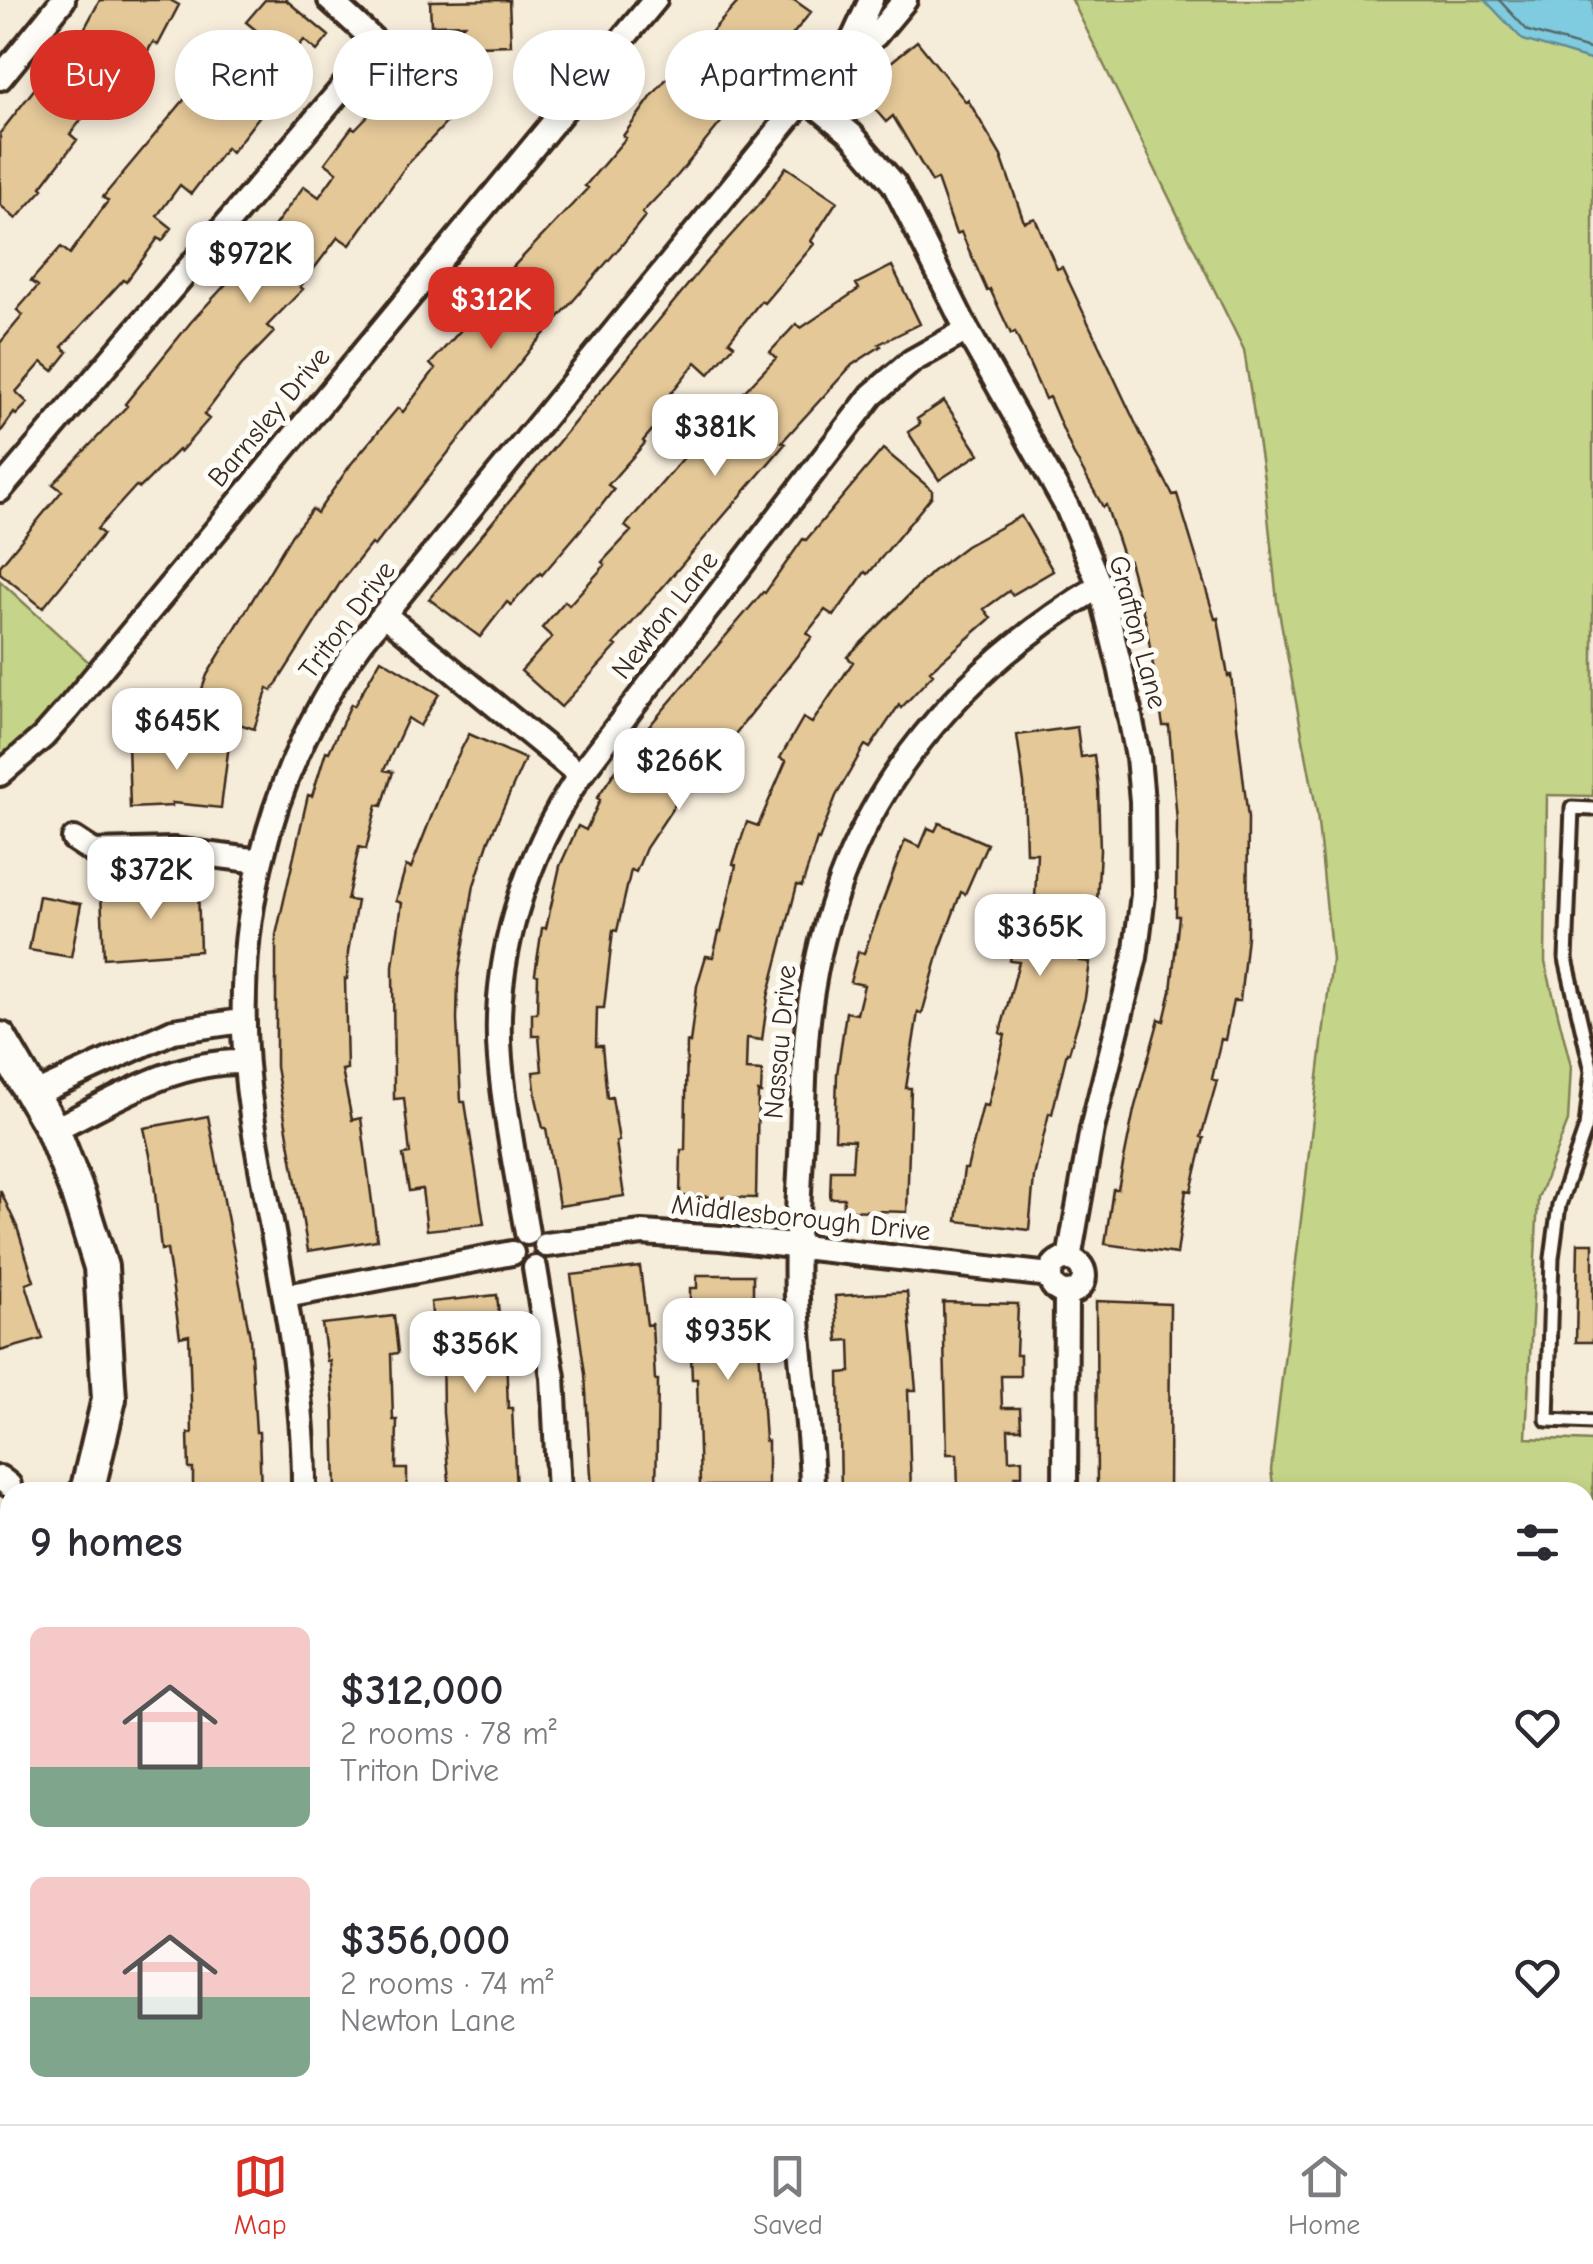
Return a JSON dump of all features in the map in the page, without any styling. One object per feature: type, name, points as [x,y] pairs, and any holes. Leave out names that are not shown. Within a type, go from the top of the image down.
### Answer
[{"type":"street","points":[[0,78],[63,0]]},
{"type":"street","points":[[0,490],[380,44],[330,0]]},
{"type":"street","name":"Barnsley Drive","points":[[0,774],[43,737],[68,708],[655,0]]},
{"type":"street","name":"Triton Drive","points":[[857,30],[871,0]]},
{"type":"street","name":"Triton Drive","points":[[880,30],[906,0]]},
{"type":"street","name":"Triton Drive","points":[[304,1482],[300,1390],[252,1117],[242,1021],[245,937],[260,862],[285,783],[316,714],[346,662],[786,120]]},
{"type":"street","name":"Grafton Lane","points":[[834,120],[894,184],[967,330],[1067,507],[1100,586],[1122,670],[1138,757],[1144,879],[1135,957],[1092,1130],[1070,1259]]},
{"type":"street","name":"Newton Lane","points":[[536,1239],[500,1056],[500,989],[524,888],[554,813],[872,394],[912,361],[967,330]]},
{"type":"street","name":"Nassau Drive","points":[[811,1482],[798,1317],[797,1246],[810,1001],[828,918],[852,853],[893,778],[944,710],[1019,639],[1100,586]]},
{"type":"street","points":[[385,615],[580,776]]},
{"type":"street","points":[[74,839],[94,852],[173,850],[260,862]]},
{"type":"street","points":[[33,1094],[144,1042],[195,1026],[242,1021]]},
{"type":"street","points":[[0,1039],[52,1130],[101,1267],[110,1399],[89,1482]]},
{"type":"street","points":[[144,1042],[159,1077]]},
{"type":"street","points":[[52,1130],[159,1077],[216,1061],[245,1062]]},
{"type":"street","name":"Middlesborough Drive","points":[[536,1239],[642,1233],[1050,1275]]},
{"type":"street","points":[[536,1239],[544,1261],[535,1268],[523,1267],[512,1254],[514,1242],[536,1239]]},
{"type":"street","points":[[286,1296],[512,1254]]},
{"type":"street","points":[[1070,1259],[1081,1266],[1085,1276],[1081,1287],[1066,1294],[1055,1289],[1050,1275],[1056,1262],[1070,1259]]},
{"type":"street","points":[[535,1268],[553,1377],[558,1482]]},
{"type":"street","points":[[1065,1482],[1066,1294]]},
{"type":"lane","points":[[1593,809],[1572,808],[1566,959],[1592,1071],[1586,1127],[1559,1205],[1552,1258],[1547,1420],[1593,1422]]},
{"type":"green space","points":[[1072,0],[1593,0],[1593,796],[1547,795],[1545,962],[1571,1066],[1568,1121],[1538,1198],[1526,1438],[1593,1441],[1593,1482],[1273,1482],[1332,960],[1317,813],[1277,601],[1264,479],[1244,350]]},
{"type":"green space","points":[[0,581],[91,664],[46,718],[0,758]]},
{"type":"water","points":[[1485,0],[1593,0],[1593,61],[1523,40]]},
{"type":"building","points":[[100,0],[170,0],[179,5],[158,45],[155,30],[84,30]]},
{"type":"building","points":[[265,0],[286,0],[329,36],[317,51],[313,48],[313,30],[256,30],[246,22]]},
{"type":"building","points":[[509,0],[511,45],[493,46],[493,30],[458,30],[464,24],[431,25],[430,1]]},
{"type":"building","points":[[740,0],[794,0],[811,12],[796,30],[713,30]]},
{"type":"building","points":[[917,41],[968,100],[1001,156],[1024,222],[1035,218],[1141,435],[1173,495],[1177,494],[1215,619],[1218,618],[1228,676],[1231,675],[1248,818],[1247,936],[1240,1001],[1233,1001],[1225,1040],[1221,1039],[1212,1079],[1217,1081],[1191,1191],[1186,1190],[1177,1254],[1105,1244],[1113,1189],[1118,1189],[1134,1110],[1159,1019],[1164,1021],[1171,991],[1179,916],[1169,726],[1163,726],[1146,623],[1129,561],[1125,562],[1106,505],[1103,507],[1073,453],[1049,397],[1045,399],[1015,332],[1011,334],[990,289],[987,291],[961,232],[956,234],[937,179],[932,182],[892,117],[892,61]]},
{"type":"building","points":[[665,81],[665,120],[723,120],[642,213],[645,216],[621,246],[530,350],[340,583],[272,691],[268,688],[254,729],[195,709],[207,675],[291,536],[312,509],[317,513],[351,464],[398,408],[403,412],[435,369],[430,364],[519,272],[513,267],[588,188],[585,186],[626,138],[623,136],[635,120],[645,120],[645,106]]},
{"type":"building","points":[[30,95],[30,120],[81,120],[70,134],[77,140],[43,189],[16,219],[0,205],[0,133]]},
{"type":"building","points":[[175,111],[175,120],[256,120],[231,153],[226,148],[191,194],[180,185],[157,216],[172,228],[162,241],[158,238],[126,282],[123,280],[62,347],[68,352],[53,371],[42,362],[16,392],[28,403],[14,413],[0,433],[0,343],[23,315],[17,310],[38,286],[31,281],[61,247],[70,254],[108,201],[103,197]]},
{"type":"building","points":[[364,120],[449,120],[406,166],[350,245],[338,237],[300,287],[303,289],[267,326],[274,332],[241,366],[204,415],[209,419],[180,452],[140,488],[136,486],[97,529],[103,534],[43,608],[0,573],[0,566],[62,491],[53,484],[127,406],[191,322],[252,256],[304,186],[319,197],[337,172],[325,163],[352,127],[355,129]]},
{"type":"building","points":[[786,167],[837,201],[811,241],[814,244],[764,303],[761,301],[729,341],[734,345],[709,374],[696,362],[664,402],[671,408],[608,485],[614,489],[601,506],[542,575],[511,605],[507,602],[480,637],[429,599],[705,264],[763,200]]},
{"type":"building","points":[[892,266],[920,324],[879,344],[852,365],[782,442],[785,444],[614,644],[617,646],[561,707],[521,671],[552,637],[542,628],[605,565],[602,562],[631,531],[625,526],[776,358],[770,352],[796,324],[801,328],[859,289],[856,284]]},
{"type":"building","points":[[944,401],[979,454],[939,480],[908,432],[920,424],[917,419]]},
{"type":"building","points":[[883,449],[932,490],[932,496],[868,574],[865,572],[834,616],[825,610],[807,633],[812,637],[724,748],[721,746],[684,791],[646,848],[636,872],[631,870],[617,931],[613,930],[604,1008],[597,1008],[596,1046],[602,1046],[607,1098],[612,1097],[624,1196],[559,1206],[546,1128],[536,1098],[533,1072],[542,1071],[539,1036],[532,1036],[532,1013],[537,1013],[535,974],[542,928],[546,928],[560,866],[578,826],[586,830],[600,800],[597,798],[630,749],[765,593],[803,539]]},
{"type":"building","points":[[1021,516],[1053,571],[1012,595],[1009,591],[984,609],[991,618],[930,671],[933,674],[901,708],[899,705],[870,748],[865,745],[836,796],[802,886],[797,885],[768,997],[762,1040],[747,1038],[746,1070],[762,1071],[761,1093],[758,1092],[756,1198],[680,1196],[687,1042],[690,1043],[697,986],[706,956],[713,957],[721,932],[736,865],[733,864],[747,822],[758,826],[786,761],[780,758],[803,718],[812,723],[853,662],[847,657],[932,572],[966,546]]},
{"type":"building","points":[[381,659],[439,694],[420,726],[408,718],[384,770],[393,772],[382,806],[377,805],[366,849],[359,847],[347,900],[357,901],[345,979],[347,1069],[342,1070],[352,1120],[361,1118],[377,1240],[308,1251],[276,1067],[276,935],[308,795],[312,796],[326,751],[329,752],[351,704],[354,706]]},
{"type":"building","points":[[1077,727],[1081,757],[1094,755],[1098,786],[1096,918],[1086,918],[1080,961],[1090,962],[1085,998],[1052,1114],[1049,1113],[1034,1177],[1029,1230],[957,1221],[964,1169],[983,1105],[988,1106],[1005,1035],[1000,1033],[1019,962],[1010,961],[1014,935],[1021,936],[1023,922],[1034,923],[1037,853],[1026,853],[1024,784],[1017,735]]},
{"type":"building","points":[[469,734],[525,759],[474,885],[458,978],[461,1102],[465,1102],[484,1224],[427,1230],[422,1189],[409,1191],[403,1155],[410,1154],[404,1098],[394,1099],[393,966],[402,903],[396,901],[406,866],[411,868],[447,777]]},
{"type":"building","points":[[192,740],[229,744],[221,808],[172,803],[130,808],[128,743]]},
{"type":"building","points":[[939,823],[987,844],[965,894],[961,892],[922,1014],[918,1012],[906,1088],[911,1088],[907,1212],[843,1210],[844,1198],[830,1198],[831,1170],[852,1170],[854,1140],[835,1139],[837,1074],[846,1012],[857,1014],[864,985],[850,982],[858,952],[864,953],[905,840],[920,847],[928,828],[935,831]]},
{"type":"building","points":[[198,887],[200,951],[104,958],[101,893]]},
{"type":"building","points":[[39,896],[81,904],[71,957],[29,950]]},
{"type":"building","points":[[208,1116],[250,1337],[261,1482],[193,1482],[188,1433],[192,1433],[189,1335],[180,1337],[167,1249],[161,1250],[144,1128]]},
{"type":"building","points":[[0,1190],[34,1281],[26,1284],[43,1339],[0,1351]]},
{"type":"building","points":[[1578,1243],[1593,1243],[1593,1342],[1576,1342]]},
{"type":"building","points":[[640,1267],[658,1380],[656,1482],[591,1482],[585,1374],[571,1275]]},
{"type":"building","points":[[697,1275],[753,1275],[753,1330],[758,1330],[768,1482],[700,1482],[697,1379],[692,1379],[690,1328],[690,1288],[697,1288]]},
{"type":"building","points":[[907,1292],[916,1390],[908,1390],[911,1482],[841,1482],[839,1373],[851,1372],[850,1340],[838,1341],[835,1296]]},
{"type":"building","points":[[497,1295],[506,1354],[508,1408],[512,1408],[516,1482],[449,1482],[442,1347],[435,1348],[431,1302]]},
{"type":"building","points":[[1096,1301],[1170,1304],[1169,1482],[1097,1482]]},
{"type":"building","points":[[943,1302],[1018,1304],[1016,1355],[1020,1355],[1020,1376],[1001,1376],[1002,1408],[1020,1408],[1021,1429],[1008,1429],[1009,1460],[1022,1459],[1022,1476],[1015,1476],[1015,1482],[958,1482],[957,1454],[947,1454]]},
{"type":"building","points":[[394,1316],[398,1353],[391,1354],[393,1420],[397,1420],[396,1469],[407,1469],[407,1482],[336,1482],[330,1361],[322,1324]]}]
